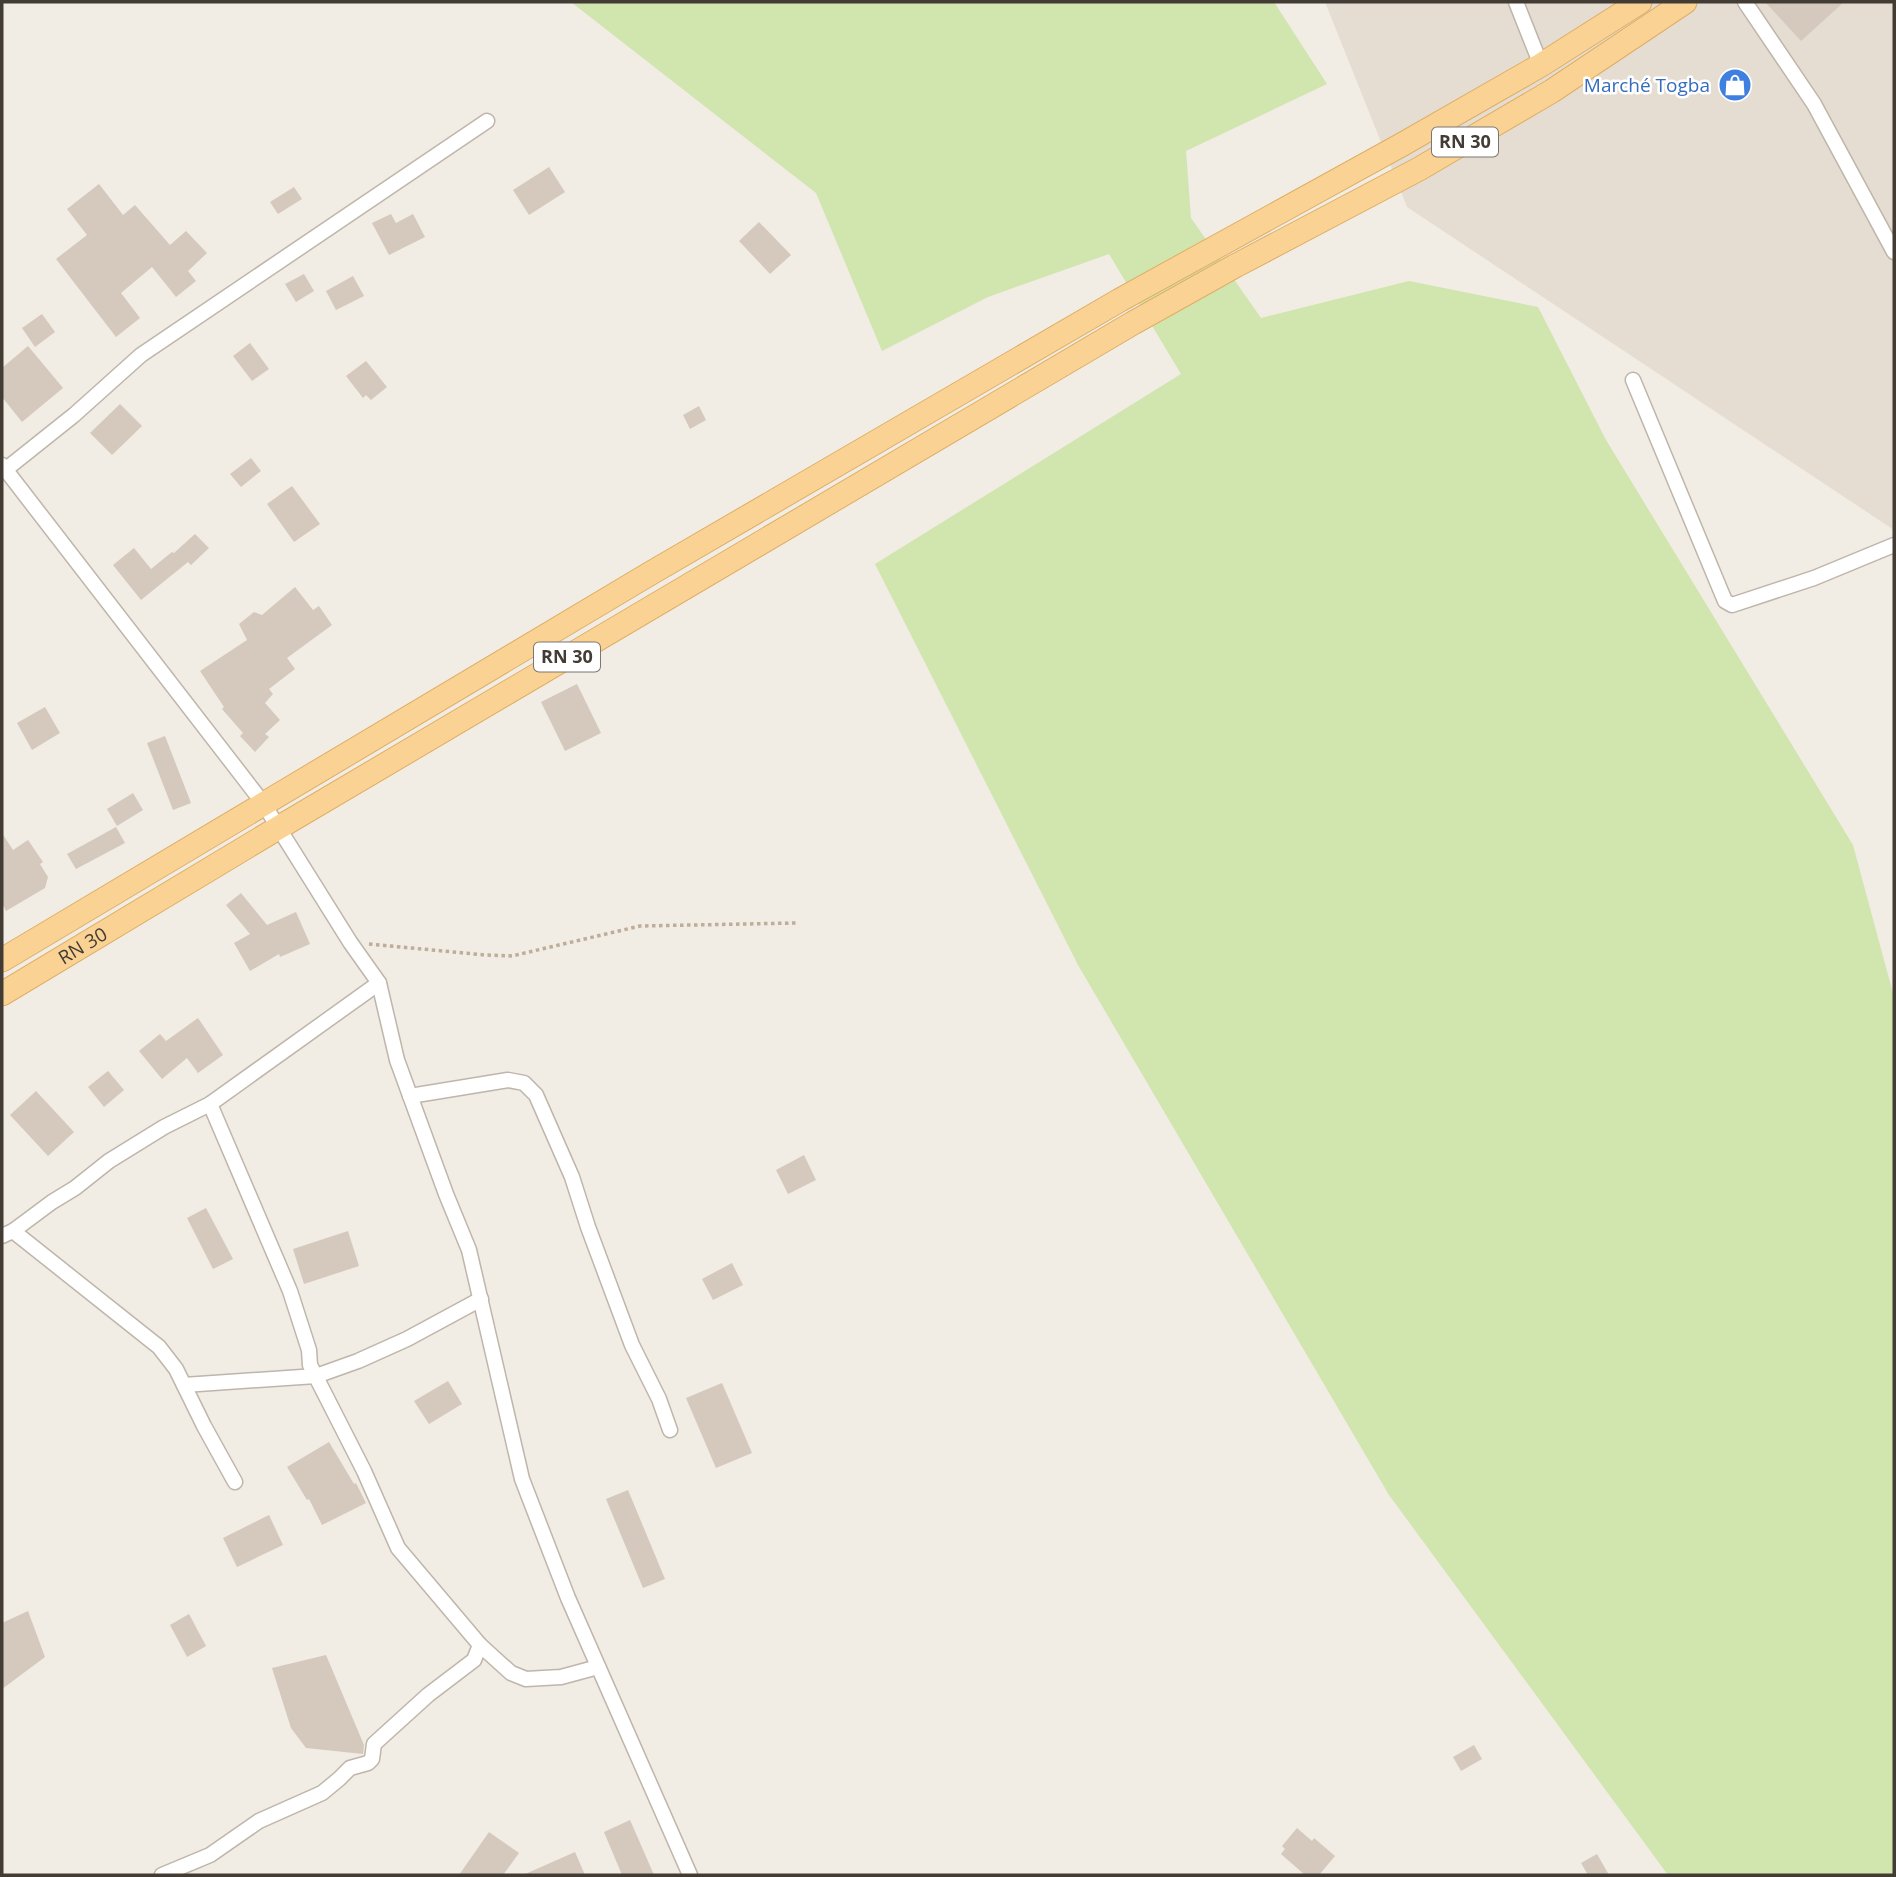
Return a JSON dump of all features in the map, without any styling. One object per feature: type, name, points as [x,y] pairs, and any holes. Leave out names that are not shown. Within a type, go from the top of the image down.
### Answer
[{"type":"main road","name":"RN 30","points":[[2,960],[663,566],[1120,300],[1541,65],[1640,2]]},
{"type":"main road","name":"RN 30","points":[[2,994],[1133,323],[1419,169],[1552,91],[1685,2]]},
{"type":"street","points":[[1516,2],[1541,65]]},
{"type":"street","points":[[1745,2],[1814,104],[1894,252]]},
{"type":"street","points":[[487,121],[141,355],[74,415],[3,468],[264,803],[350,942],[379,983],[397,1060],[469,1251],[523,1479],[568,1598],[690,1875]]},
{"type":"street","points":[[1633,380],[1724,601],[1732,605],[1802,582],[1894,545]]},
{"type":"street","points":[[235,1482],[176,1369],[159,1347],[8,1234],[109,1161],[164,1127],[210,1104],[379,983]]},
{"type":"street","points":[[410,1096],[508,1080],[524,1083],[536,1095],[572,1177],[632,1345],[660,1399],[670,1430]]},
{"type":"street","points":[[210,1104],[290,1291],[309,1350],[310,1365],[364,1471],[398,1548],[480,1645],[511,1673],[526,1679],[561,1676],[598,1667]]},
{"type":"street","points":[[184,1385],[316,1376],[407,1339],[481,1299]]},
{"type":"street","points":[[162,1875],[210,1855],[259,1821],[322,1793],[350,1768],[368,1763],[372,1759],[374,1744],[428,1695],[474,1660],[480,1645]]},
{"type":"path","points":[[350,942],[512,956],[640,926],[796,923]]},
{"type":"shaded area","points":[[1325,2],[1894,2],[1894,530],[1407,207]]},
{"type":"green space","points":[[571,2],[1274,2],[1327,84],[1186,151],[1191,218],[1261,318],[1409,281],[1538,307],[1606,440],[1853,845],[1894,997],[1894,1875],[1668,1875],[1389,1495],[1078,965],[875,564],[1181,374],[1109,254],[988,297],[882,351],[816,193]]},
{"type":"building","points":[[1765,2],[1844,2],[1801,41]]},
{"type":"building","points":[[549,167],[565,192],[529,215],[513,190]]},
{"type":"building","points":[[99,184],[123,215],[135,205],[170,245],[186,231],[207,253],[188,271],[196,281],[176,297],[152,267],[121,293],[140,318],[116,337],[56,259],[87,235],[67,209]]},
{"type":"building","points":[[294,187],[302,199],[278,214],[270,202]]},
{"type":"building","points":[[391,214],[396,223],[413,214],[425,237],[389,255],[372,223]]},
{"type":"building","points":[[759,222],[791,255],[770,274],[739,241]]},
{"type":"building","points":[[304,274],[314,291],[296,302],[285,284]]},
{"type":"building","points":[[353,276],[364,296],[336,310],[326,291]]},
{"type":"building","points":[[42,314],[55,332],[35,347],[22,328]]},
{"type":"building","points":[[250,343],[269,369],[252,381],[233,356]]},
{"type":"building","points":[[28,346],[63,388],[22,422],[2,397],[2,368]]},
{"type":"building","points":[[366,361],[387,387],[371,400],[366,395],[363,398],[346,376]]},
{"type":"building","points":[[120,404],[142,426],[112,455],[90,433]]},
{"type":"building","points":[[699,406],[706,420],[690,429],[683,415]]},
{"type":"building","points":[[251,458],[261,471],[241,487],[230,474]]},
{"type":"building","points":[[292,486],[320,524],[294,542],[267,504]]},
{"type":"building","points":[[195,534],[209,548],[191,565],[188,562],[141,600],[113,565],[134,548],[151,569]]},
{"type":"building","points":[[295,587],[313,610],[319,606],[332,625],[287,658],[295,669],[269,689],[273,694],[265,703],[280,720],[265,734],[269,737],[255,752],[240,736],[243,733],[222,709],[224,707],[200,671],[247,640],[239,624],[254,612],[262,615]]},
{"type":"building","points":[[577,684],[601,733],[565,751],[541,702]]},
{"type":"building","points":[[45,707],[60,733],[32,750],[17,723]]},
{"type":"building","points":[[165,736],[191,803],[173,810],[147,743]]},
{"type":"building","points":[[133,793],[143,810],[117,826],[107,809]]},
{"type":"building","points":[[116,827],[125,843],[76,869],[67,854]]},
{"type":"building","points":[[2,833],[13,850],[28,840],[43,862],[40,864],[48,877],[45,888],[6,911],[2,903]]},
{"type":"building","points":[[241,893],[267,925],[296,912],[310,944],[280,957],[279,954],[250,971],[234,943],[250,934],[226,905]]},
{"type":"building","points":[[198,1018],[223,1055],[198,1073],[187,1058],[162,1079],[139,1051],[160,1034],[166,1041]]},
{"type":"building","points":[[108,1071],[124,1090],[104,1107],[88,1087]]},
{"type":"building","points":[[36,1091],[74,1132],[48,1156],[10,1115]]},
{"type":"building","points":[[804,1155],[816,1180],[788,1194],[776,1170]]},
{"type":"building","points":[[206,1208],[233,1259],[213,1269],[187,1218]]},
{"type":"building","points":[[348,1231],[359,1266],[304,1284],[293,1249]]},
{"type":"building","points":[[732,1263],[743,1285],[713,1300],[702,1279]]},
{"type":"building","points":[[448,1381],[462,1404],[429,1424],[414,1401]]},
{"type":"building","points":[[722,1383],[752,1453],[716,1468],[686,1398]]},
{"type":"building","points":[[329,1442],[366,1503],[322,1525],[309,1499],[307,1500],[287,1467]]},
{"type":"building","points":[[628,1490],[665,1579],[643,1588],[606,1499]]},
{"type":"building","points":[[269,1515],[283,1545],[237,1567],[223,1538]]},
{"type":"building","points":[[28,1611],[45,1657],[2,1689],[2,1623]]},
{"type":"building","points":[[189,1614],[206,1646],[187,1657],[170,1625]]},
{"type":"building","points":[[326,1655],[364,1745],[363,1754],[306,1748],[291,1728],[272,1668]]},
{"type":"building","points":[[1474,1745],[1482,1759],[1461,1771],[1453,1757]]},
{"type":"building","points":[[630,1820],[654,1875],[622,1875],[604,1832]]},
{"type":"building","points":[[1297,1828],[1335,1856],[1319,1875],[1305,1875],[1281,1854],[1285,1849],[1282,1846]]},
{"type":"building","points":[[489,1832],[519,1853],[503,1875],[459,1875]]},
{"type":"building","points":[[575,1852],[585,1875],[523,1875]]},
{"type":"building","points":[[1597,1854],[1609,1875],[1588,1875],[1581,1863]]},
{"type":"place","name":"Marché Togba","points":[[1735,85]]}]
